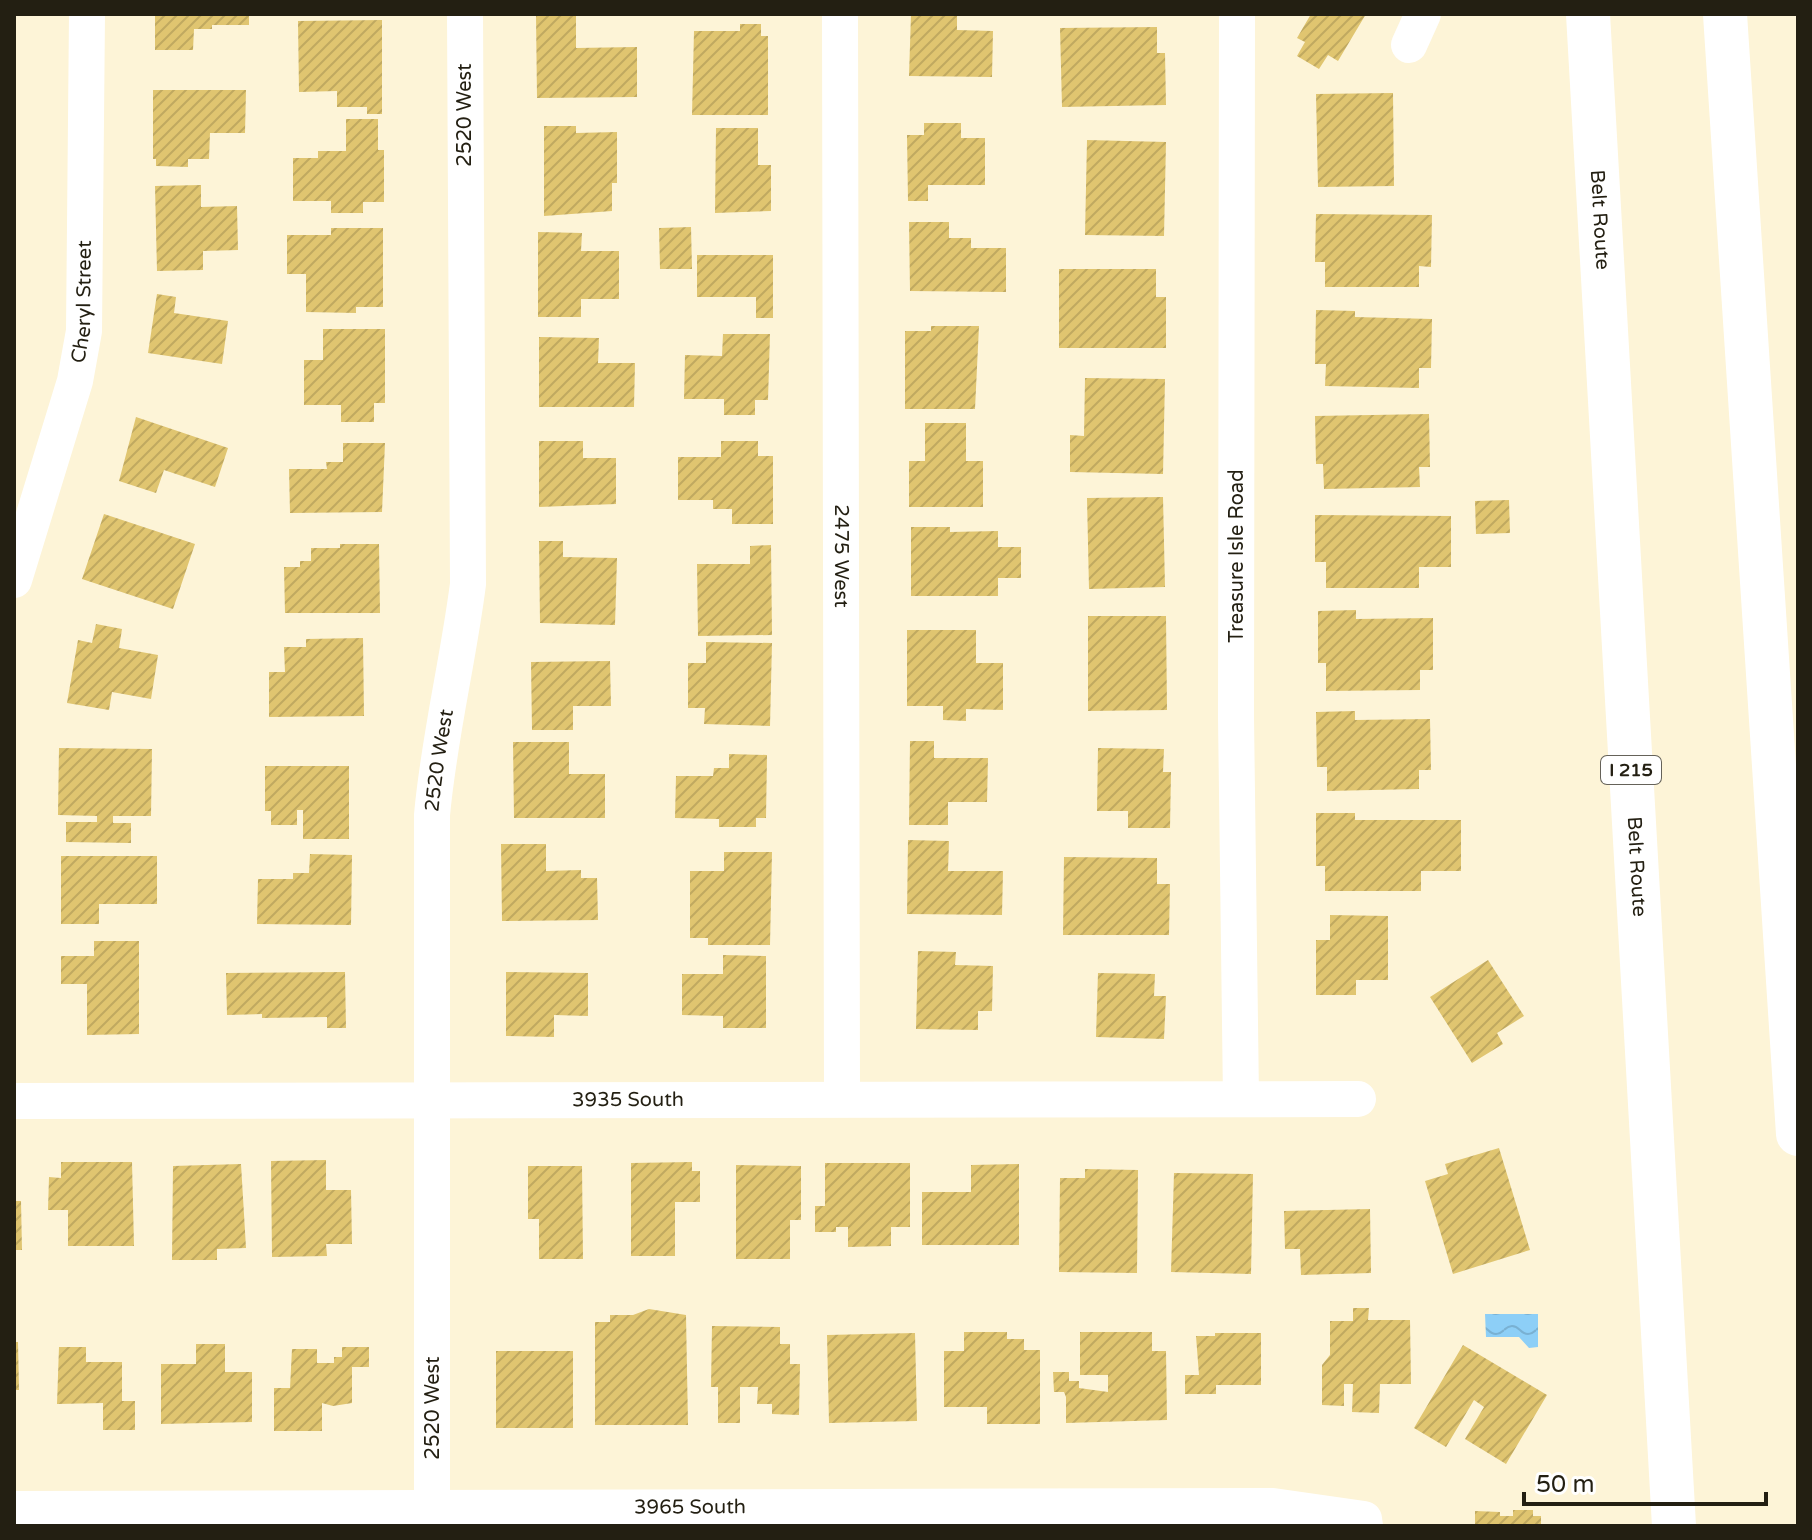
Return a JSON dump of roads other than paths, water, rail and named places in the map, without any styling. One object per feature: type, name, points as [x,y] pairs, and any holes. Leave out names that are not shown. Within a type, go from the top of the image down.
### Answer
[{"type":"highway","name":"Belt Route","points":[[1588,14],[1674,1526]]},
{"type":"highway","points":[[1725,14],[1798,1134]]},
{"type":"street","name":"Cheryl Street","points":[[14,580],[75,381],[84,331],[87,14]]},
{"type":"street","name":"2520 West","points":[[432,1517],[432,815],[439,738],[461,641],[468,584],[465,14]]},
{"type":"street","name":"2475 West","points":[[840,14],[842,1099]]},
{"type":"street","name":"Treasure Isle Road","points":[[1237,14],[1236,717],[1241,1099]]},
{"type":"street","name":"3935 South","points":[[14,1101],[1358,1099]]},
{"type":"street","name":"3965 South","points":[[14,1509],[432,1517],[1273,1506],[1364,1522]]},
{"type":"water","points":[[1485,1314],[1538,1314],[1538,1347],[1529,1348],[1519,1337],[1486,1337]]}]
